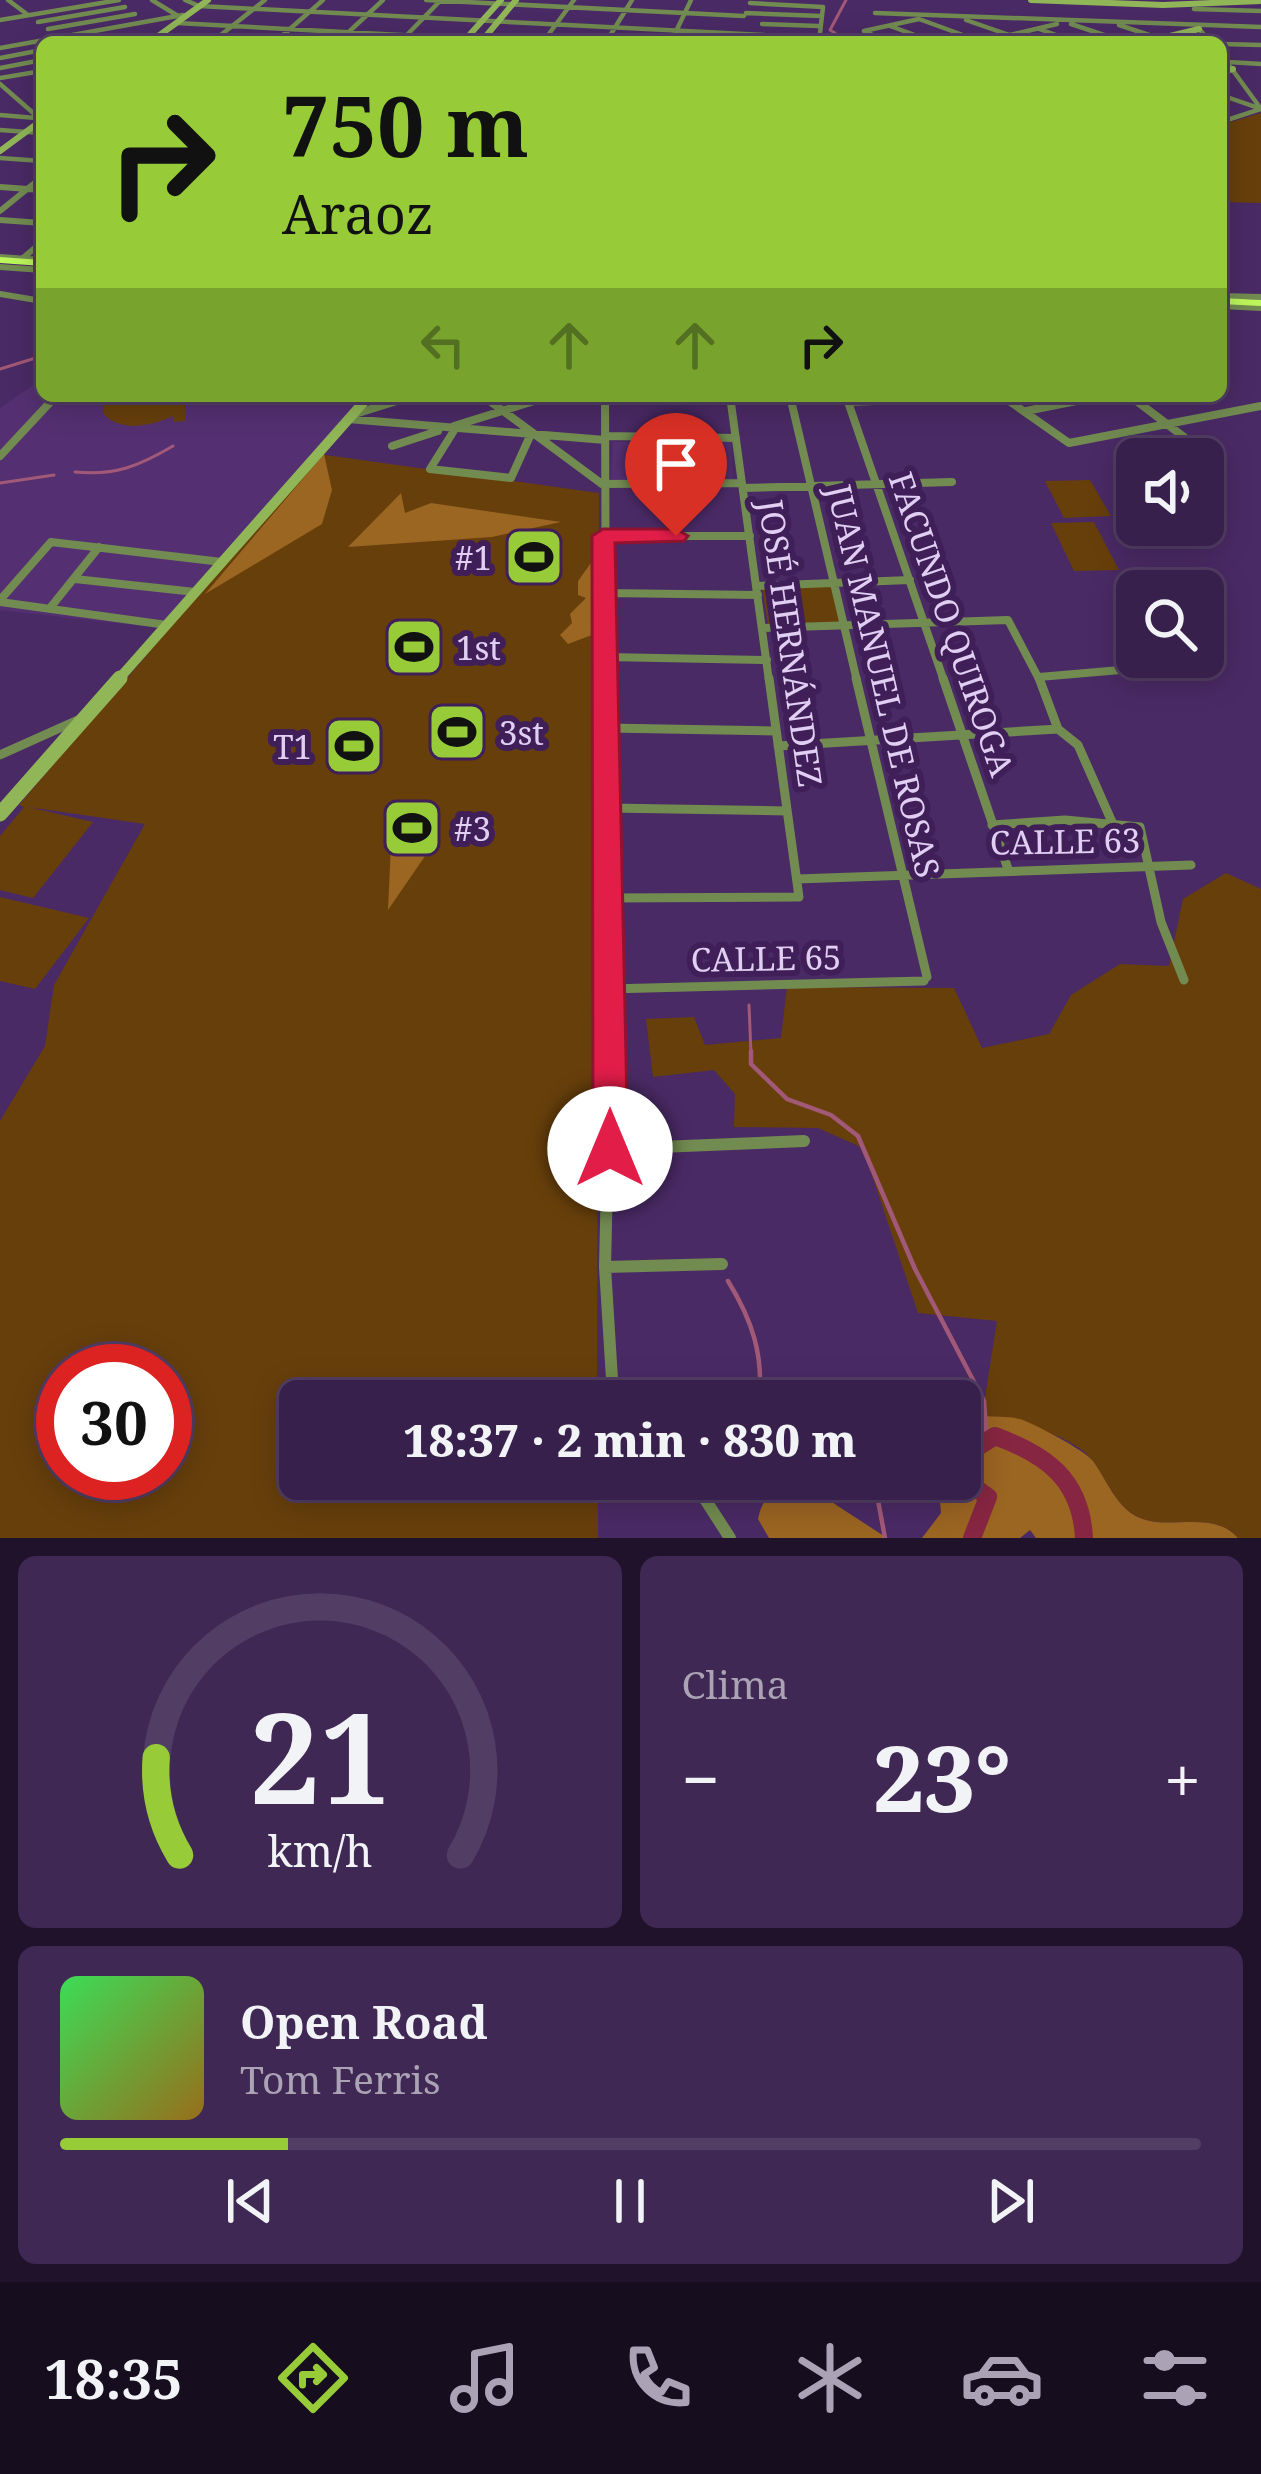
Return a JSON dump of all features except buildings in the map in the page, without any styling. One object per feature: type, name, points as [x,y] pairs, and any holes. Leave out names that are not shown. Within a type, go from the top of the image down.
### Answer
[{"type":"highway","points":[[0,261],[36,264]]},
{"type":"highway","points":[[1227,300],[1261,302]]},
{"type":"main road","points":[[158,36],[208,0]]},
{"type":"main road","points":[[1031,0],[1193,6],[1227,1],[1261,6]]},
{"type":"main road","points":[[468,36],[499,2]]},
{"type":"main road","points":[[486,36],[514,2]]},
{"type":"main road","points":[[1177,36],[1198,29]]},
{"type":"main road","points":[[1174,36],[1198,29]]},
{"type":"main road","points":[[0,154],[36,123]]},
{"type":"main road","points":[[0,814],[364,402]]},
{"type":"street","points":[[8,0],[57,36]]},
{"type":"street","points":[[46,0],[60,10]]},
{"type":"street","points":[[80,0],[88,5]]},
{"type":"street","points":[[0,20],[116,0],[147,22]]},
{"type":"street","points":[[152,0],[182,18]]},
{"type":"street","points":[[185,0],[199,6],[778,36]]},
{"type":"street","points":[[220,36],[266,0]]},
{"type":"street","points":[[282,36],[323,0]]},
{"type":"street","points":[[345,36],[383,0]]},
{"type":"street","points":[[426,0],[821,16]]},
{"type":"street","points":[[407,35],[441,0]]},
{"type":"street","points":[[547,36],[574,0]]},
{"type":"street","points":[[610,36],[632,0]]},
{"type":"street","points":[[674,36],[691,0]]},
{"type":"street","points":[[1227,1],[1261,23]]},
{"type":"street","points":[[736,36],[750,2],[823,7],[819,36]]},
{"type":"street","points":[[1203,36],[1193,6],[1244,10],[1261,6]]},
{"type":"street","points":[[38,22],[124,8]]},
{"type":"street","points":[[1006,8],[1008,18]]},
{"type":"street","points":[[875,13],[1198,29],[1261,23]]},
{"type":"street","points":[[48,29],[135,14]]},
{"type":"street","points":[[758,34],[766,14]]},
{"type":"street","points":[[873,36],[864,31],[936,16]]},
{"type":"street","points":[[955,16],[1010,35]]},
{"type":"street","points":[[84,36],[182,18],[233,26],[419,36]]},
{"type":"street","points":[[1008,18],[1059,36]]},
{"type":"street","points":[[919,19],[965,36]]},
{"type":"street","points":[[1006,36],[1068,21],[1109,36]]},
{"type":"street","points":[[1108,22],[1148,36]]},
{"type":"street","points":[[762,24],[818,26]]},
{"type":"street","points":[[890,26],[918,36]]},
{"type":"street","points":[[0,48],[36,43]]},
{"type":"street","points":[[1227,44],[1261,45]]},
{"type":"street","points":[[0,58],[36,51]]},
{"type":"street","points":[[0,68],[36,61]]},
{"type":"street","points":[[1227,66],[1261,64]]},
{"type":"street","points":[[1227,69],[1260,110]]},
{"type":"street","points":[[36,71],[1,85],[36,115]]},
{"type":"street","points":[[28,73],[36,79]]},
{"type":"street","points":[[1227,97],[1260,110]]},
{"type":"street","points":[[0,101],[16,98]]},
{"type":"street","points":[[0,113],[26,106]]},
{"type":"street","points":[[1227,118],[1260,110]]},
{"type":"street","points":[[0,113],[36,118]]},
{"type":"street","points":[[0,130],[36,133]]},
{"type":"street","points":[[0,154],[36,160]]},
{"type":"street","points":[[0,215],[36,182]]},
{"type":"street","points":[[0,187],[36,190]]},
{"type":"street","points":[[0,215],[36,222]]},
{"type":"street","points":[[23,258],[36,247]]},
{"type":"street","points":[[0,261],[23,258],[36,263]]},
{"type":"street","points":[[0,294],[36,300]]},
{"type":"street","points":[[0,456],[50,402]]},
{"type":"street","points":[[350,417],[394,402]]},
{"type":"street","points":[[491,402],[602,484],[952,482]]},
{"type":"street","points":[[392,446],[531,402]]},
{"type":"street","points":[[605,402],[602,484],[610,808],[610,1149],[605,1267],[613,1380]]},
{"type":"street","name":"JOSÉ HERNÁNDEZ","points":[[610,898],[799,897],[731,402]]},
{"type":"street","name":"JUAN MANUEL DE ROSAS","points":[[791,402],[926,979]]},
{"type":"street","name":"FACUNDO QUIROGA","points":[[848,402],[1008,868]]},
{"type":"street","points":[[1012,402],[1069,443],[1261,406]]},
{"type":"street","points":[[1026,411],[1071,402]]},
{"type":"street","points":[[1138,402],[1185,438]]},
{"type":"street","points":[[350,417],[532,436],[736,437]]},
{"type":"street","points":[[450,429],[430,469],[511,478],[532,436]]},
{"type":"street","points":[[603,536],[750,536]]},
{"type":"street","points":[[0,601],[51,542],[222,562]]},
{"type":"street","points":[[50,608],[100,547]]},
{"type":"street","points":[[75,579],[195,592]]},
{"type":"street","points":[[604,593],[757,591],[910,580]]},
{"type":"street","points":[[0,601],[167,625]]},
{"type":"street","points":[[762,628],[1008,620],[1039,676],[1058,729],[1078,745],[1112,822]]},
{"type":"street","points":[[606,657],[766,659]]},
{"type":"street","points":[[1039,676],[1116,670]]},
{"type":"street","points":[[0,754],[62,723],[85,718]]},
{"type":"street","points":[[608,728],[776,731]]},
{"type":"street","points":[[778,746],[1058,729]]},
{"type":"street","points":[[610,808],[788,811]]},
{"type":"street","points":[[992,825],[1065,820],[1140,827],[1161,922],[1184,980]]},
{"type":"street","name":"CALLE 63","points":[[797,879],[1191,865]]},
{"type":"street","name":"CALLE 65","points":[[609,989],[926,979]]},
{"type":"street","points":[[610,1149],[804,1141]]},
{"type":"street","points":[[605,1267],[722,1264]]},
{"type":"street","points":[[706,1500],[730,1538]]},
{"type":"shaded area","points":[[1261,113],[1261,203],[1227,202],[1227,123]]},
{"type":"shaded area","points":[[36,383],[36,402],[362,402],[160,628],[0,610],[0,408]]},
{"type":"shaded area","points":[[104,402],[185,402],[185,421],[174,422],[173,416],[146,425],[127,425],[103,413]]},
{"type":"shaded area","points":[[613,442],[731,442],[733,483],[611,482]]},
{"type":"shaded area","points":[[318,454],[599,493],[597,1380],[279,1380],[279,1500],[598,1500],[598,1538],[0,1538],[0,1121],[45,1046],[54,985],[145,824],[28,807],[93,822],[33,898],[0,890],[0,836],[24,807],[19,805]]},
{"type":"shaded area","points":[[324,454],[332,490],[322,524],[205,594]]},
{"type":"shaded area","points":[[1090,480],[1111,516],[1064,518],[1045,481]]},
{"type":"shaded area","points":[[401,493],[405,513],[431,503],[561,522],[492,537],[348,547]]},
{"type":"shaded area","points":[[1094,522],[1119,570],[1074,571],[1051,523]]},
{"type":"shaded area","points":[[601,549],[600,632],[568,644],[560,635],[572,623],[570,614],[586,598],[578,595],[578,581]]},
{"type":"shaded area","points":[[832,586],[841,622],[768,624],[762,588]]},
{"type":"shaded area","points":[[434,843],[388,910],[391,844]]},
{"type":"shaded area","points":[[1226,873],[1261,889],[1261,1538],[1238,1538],[1216,1524],[1140,1518],[1124,1508],[1093,1461],[1072,1443],[1025,1425],[982,1416],[997,1321],[918,1313],[863,1148],[818,1128],[734,1127],[735,1094],[714,1070],[653,1077],[646,1019],[694,1017],[705,1045],[781,1038],[787,987],[954,988],[982,1048],[1049,1034],[1071,995],[1120,964],[1169,966],[1183,899]]},
{"type":"shaded area","points":[[0,897],[89,918],[35,989],[0,981]]},
{"type":"shaded area","points":[[981,1417],[1020,1419],[1080,1451],[1093,1461],[1118,1501],[1140,1518],[1216,1524],[1238,1538],[1036,1538],[1030,1530],[1020,1538],[922,1538],[941,1513],[940,1500],[981,1500]]},
{"type":"shaded area","points":[[767,1500],[829,1500],[887,1538],[769,1538],[758,1519]]},
{"type":"waterway","points":[[835,36],[830,30],[846,0]]},
{"type":"waterway","points":[[0,369],[36,358]]},
{"type":"waterway","points":[[75,472],[126,468],[173,446]]},
{"type":"waterway","points":[[0,483],[54,475]]},
{"type":"waterway","points":[[749,1005],[751,1054]]},
{"type":"waterway","points":[[751,1054],[751,1064],[787,1099],[831,1115],[858,1136],[915,1269],[984,1401],[987,1441]]},
{"type":"waterway","points":[[728,1281],[754,1338],[760,1380]]},
{"type":"waterway","points":[[972,1538],[988,1497],[962,1478],[971,1451],[995,1436],[1058,1472],[1076,1500],[1084,1538]]},
{"type":"waterway","points":[[878,1500],[885,1538]]},
{"type":"place","name":"#1","points":[[534,557]]},
{"type":"place","name":"1st","points":[[414,647]]},
{"type":"place","name":"3st","points":[[457,732]]},
{"type":"place","name":"T1","points":[[354,746]]},
{"type":"place","name":"#3","points":[[412,828]]},
{"type":"route","points":[[610,1149],[610,808],[603,536],[676,536]]}]
